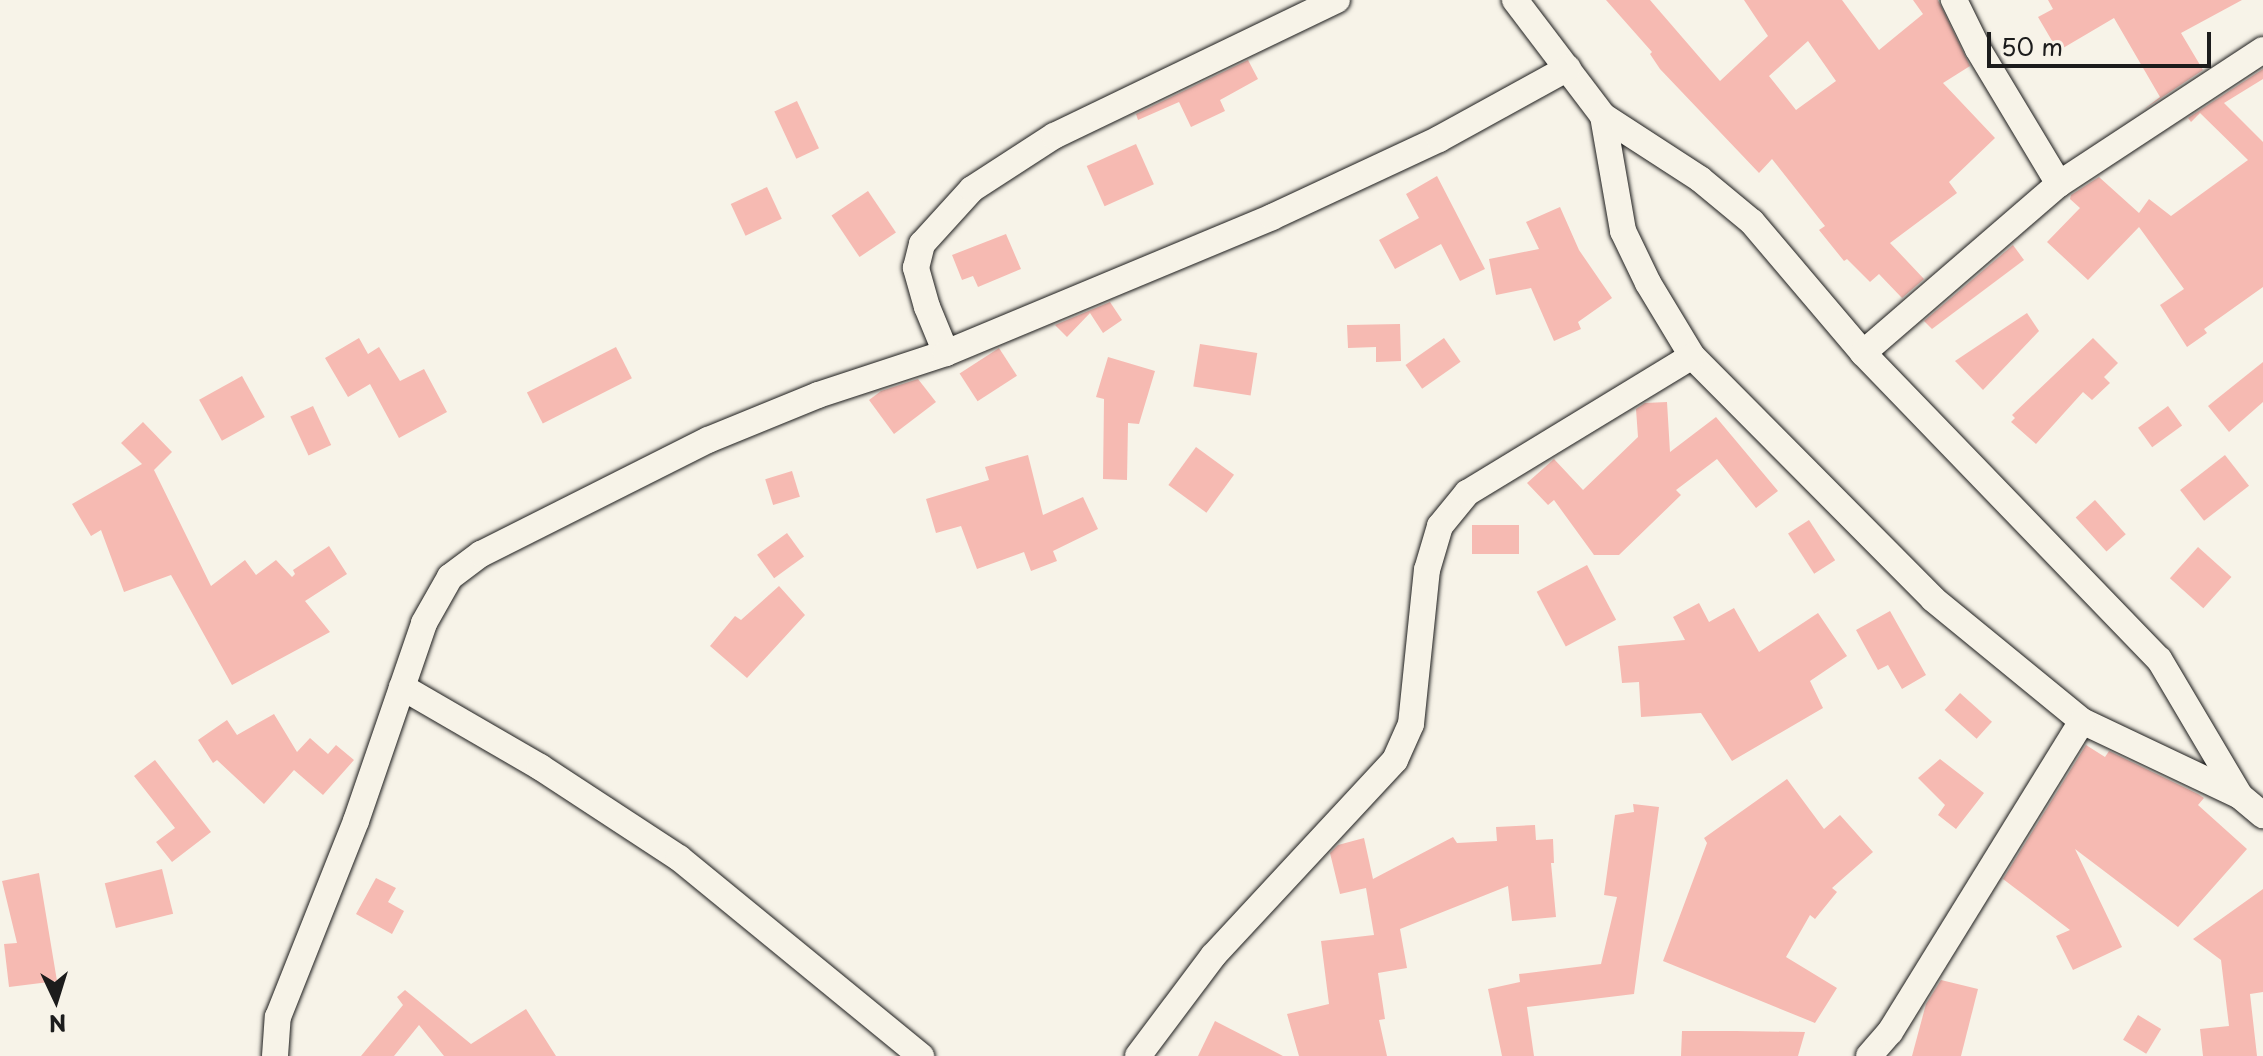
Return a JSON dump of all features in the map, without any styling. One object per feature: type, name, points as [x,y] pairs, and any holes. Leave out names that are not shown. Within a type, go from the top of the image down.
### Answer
[{"type":"street","points":[[946,353],[927,307],[916,268],[922,244],[972,189],[1054,136],[1337,0]]},
{"type":"street","points":[[1515,0],[1603,116],[1700,179],[1752,222],[1863,353],[2159,659],[2240,796]]},
{"type":"street","points":[[1954,0],[1978,49],[2059,184]]},
{"type":"street","points":[[1863,353],[2059,184],[2263,50]]},
{"type":"street","points":[[275,1056],[278,1017],[356,821],[424,623],[450,577],[481,554],[708,440],[818,395],[946,353],[1272,217],[1439,139],[1568,68]]},
{"type":"street","points":[[1603,116],[1623,231],[1648,283],[1692,356],[1933,599],[2082,721],[2240,796],[2263,815]]},
{"type":"street","points":[[1138,1056],[1213,956],[1395,760],[1411,724],[1427,570],[1440,526],[1467,493],[1692,356]]},
{"type":"street","points":[[402,687],[540,767],[679,858],[921,1056]]},
{"type":"street","points":[[1869,1056],[1890,1032],[2082,721]]},
{"type":"building","points":[[1606,0],[1650,0],[1720,81],[1768,36],[1744,0],[1842,0],[1879,50],[1923,14],[1913,0],[1938,0],[1970,66],[1943,83],[1995,138],[1949,182],[1957,193],[1890,243],[1924,279],[1902,298],[1879,274],[1870,282],[1847,259],[1844,261],[1819,230],[1825,226],[1772,159],[1759,173],[1660,69],[1650,54],[1652,52]],"holes":[[[1808,41],[1836,81],[1796,110],[1769,76]]]},
{"type":"building","points":[[2048,0],[2242,0],[2181,33],[2203,70],[2143,110],[2160,97],[2114,18],[2058,51],[2038,17],[2053,9]]},
{"type":"building","points":[[1248,60],[1258,79],[1220,100],[1225,111],[1191,127],[1179,102],[1138,120],[1136,114]]},
{"type":"building","points":[[2263,69],[2263,79],[2224,103],[2263,142],[2263,287],[2204,329],[2207,333],[2187,347],[2160,305],[2184,289],[2139,227],[2088,280],[2047,242],[2080,208],[2070,199],[2071,195],[2099,177],[2139,213],[2149,199],[2171,216],[2248,160],[2200,113],[2191,122],[2188,118]]},
{"type":"building","points":[[797,101],[819,148],[796,159],[774,112]]},
{"type":"building","points":[[1136,144],[1154,184],[1105,206],[1087,166]]},
{"type":"building","points":[[1437,176],[1485,269],[1460,281],[1441,244],[1395,269],[1379,240],[1419,218],[1406,194]]},
{"type":"building","points":[[767,187],[782,219],[746,236],[731,204]]},
{"type":"building","points":[[868,191],[896,232],[859,257],[832,216]]},
{"type":"building","points":[[1560,207],[1579,250],[1612,298],[1578,322],[1581,329],[1554,341],[1531,288],[1496,295],[1489,259],[1539,249],[1526,222]]},
{"type":"building","points":[[1006,234],[1021,269],[978,287],[973,276],[962,280],[952,255]]},
{"type":"building","points":[[2013,245],[2024,260],[1932,329],[1924,321]]},
{"type":"building","points":[[1110,302],[1122,320],[1103,333],[1090,313],[1067,337],[1055,325]]},
{"type":"building","points":[[2027,313],[2039,331],[1983,390],[1955,361]]},
{"type":"building","points":[[1400,324],[1401,361],[1376,362],[1376,347],[1348,348],[1347,325]]},
{"type":"building","points":[[359,338],[368,354],[379,347],[400,381],[424,369],[447,412],[399,438],[370,384],[348,397],[325,358]]},
{"type":"building","points":[[1444,338],[1461,362],[1422,389],[1405,365]]},
{"type":"building","points":[[2093,338],[2118,363],[2104,377],[2110,383],[2092,400],[2083,392],[2036,444],[2011,422],[2015,418],[2012,415]]},
{"type":"building","points":[[1200,344],[1257,353],[1251,396],[1193,386]]},
{"type":"building","points":[[616,347],[632,378],[543,424],[527,392]]},
{"type":"building","points":[[999,348],[1017,376],[978,401],[960,374]]},
{"type":"building","points":[[1108,357],[1155,371],[1139,424],[1128,423],[1127,480],[1103,479],[1104,399],[1096,397]]},
{"type":"building","points":[[2263,362],[2263,402],[2229,432],[2208,406]]},
{"type":"building","points":[[242,376],[265,417],[222,441],[199,400]]},
{"type":"building","points":[[918,379],[936,402],[894,434],[869,400],[881,391]]},
{"type":"building","points":[[1667,402],[1670,452],[1716,417],[1778,491],[1756,508],[1717,459],[1676,490],[1681,495],[1619,555],[1594,555],[1554,500],[1548,505],[1527,483],[1554,459],[1583,490],[1638,437],[1636,409],[1645,403]]},
{"type":"building","points":[[313,406],[331,445],[309,456],[290,417]]},
{"type":"building","points":[[2168,406],[2182,425],[2152,447],[2138,428]]},
{"type":"building","points":[[143,422],[172,452],[154,470],[211,586],[245,560],[256,575],[276,560],[292,577],[295,574],[293,570],[329,546],[347,574],[305,601],[330,632],[232,685],[171,575],[124,592],[101,530],[91,536],[72,504],[142,464],[121,443]]},
{"type":"building","points":[[1196,447],[1234,475],[1206,513],[1168,485]]},
{"type":"building","points":[[1028,455],[1043,515],[1083,497],[1098,529],[1053,551],[1057,561],[1031,571],[1024,552],[977,569],[961,526],[936,533],[926,499],[989,480],[985,467]]},
{"type":"building","points":[[2225,455],[2249,486],[2204,521],[2180,490]]},
{"type":"building","points":[[792,471],[800,497],[773,505],[765,479]]},
{"type":"building","points":[[2095,500],[2126,534],[2106,552],[2076,517]]},
{"type":"building","points":[[1809,520],[1835,560],[1814,574],[1788,534]]},
{"type":"building","points":[[1472,525],[1519,525],[1519,554],[1472,554]]},
{"type":"building","points":[[787,533],[804,556],[774,578],[757,555]]},
{"type":"building","points":[[2198,547],[2231,577],[2203,608],[2170,578]]},
{"type":"building","points":[[1587,565],[1616,620],[1566,647],[1537,592]]},
{"type":"building","points":[[779,586],[805,615],[747,678],[710,646],[735,616],[741,620]]},
{"type":"building","points":[[1699,603],[1709,622],[1734,608],[1759,652],[1818,613],[1847,656],[1810,681],[1823,708],[1732,761],[1701,713],[1641,717],[1639,682],[1622,683],[1618,646],[1685,640],[1673,617]]},
{"type":"building","points":[[1890,611],[1926,675],[1902,689],[1888,665],[1878,670],[1856,630]]},
{"type":"building","points":[[1960,693],[1992,722],[1977,739],[1945,710]]},
{"type":"building","points":[[274,714],[297,752],[310,738],[328,754],[336,745],[354,760],[323,795],[294,770],[264,804],[217,760],[213,763],[198,740],[227,720],[237,735]]},
{"type":"building","points":[[2086,745],[2105,757],[2109,751],[2198,794],[2204,798],[2198,805],[2247,849],[2178,927],[2075,849],[2122,947],[2073,970],[2056,936],[2070,930],[2003,879]]},
{"type":"building","points":[[1940,759],[1984,793],[1956,829],[1938,815],[1945,805],[1918,778]]},
{"type":"building","points":[[155,760],[211,832],[172,862],[156,842],[175,828],[134,776]]},
{"type":"building","points":[[1787,779],[1824,829],[1840,815],[1873,852],[1832,888],[1837,892],[1815,919],[1810,915],[1786,957],[1837,988],[1815,1023],[1663,961],[1707,843],[1704,838]]},
{"type":"building","points":[[1633,804],[1659,807],[1634,994],[1527,1007],[1534,1056],[1502,1056],[1488,989],[1520,982],[1519,974],[1601,964],[1617,897],[1604,895],[1615,815],[1634,812]]},
{"type":"building","points":[[1535,825],[1536,840],[1553,839],[1554,863],[1551,863],[1556,917],[1512,921],[1508,886],[1400,929],[1407,968],[1378,973],[1385,1019],[1379,1020],[1387,1056],[1299,1056],[1287,1014],[1329,1004],[1321,941],[1374,935],[1366,888],[1340,894],[1330,853],[1338,845],[1364,838],[1373,879],[1453,837],[1457,843],[1497,841],[1496,827]]},
{"type":"building","points":[[162,869],[173,914],[116,928],[105,883]]},
{"type":"building","points":[[39,873],[57,981],[9,987],[4,944],[17,943],[2,881]]},
{"type":"building","points":[[376,878],[396,888],[388,902],[404,911],[392,934],[356,914]]},
{"type":"building","points":[[2263,889],[2263,992],[2250,994],[2257,1056],[2203,1056],[2200,1029],[2229,1026],[2221,960],[2193,939]]},
{"type":"building","points":[[1941,980],[1978,989],[1961,1056],[1912,1056],[1926,1004]]},
{"type":"building","points":[[405,990],[471,1044],[526,1009],[556,1056],[444,1056],[419,1025],[394,1056],[361,1056],[403,1005],[397,997]]},
{"type":"building","points":[[2138,1015],[2161,1029],[2146,1054],[2123,1040]]},
{"type":"building","points":[[1215,1021],[1283,1056],[1198,1056]]},
{"type":"building","points":[[1682,1031],[1805,1032],[1798,1056],[1681,1056]]}]
